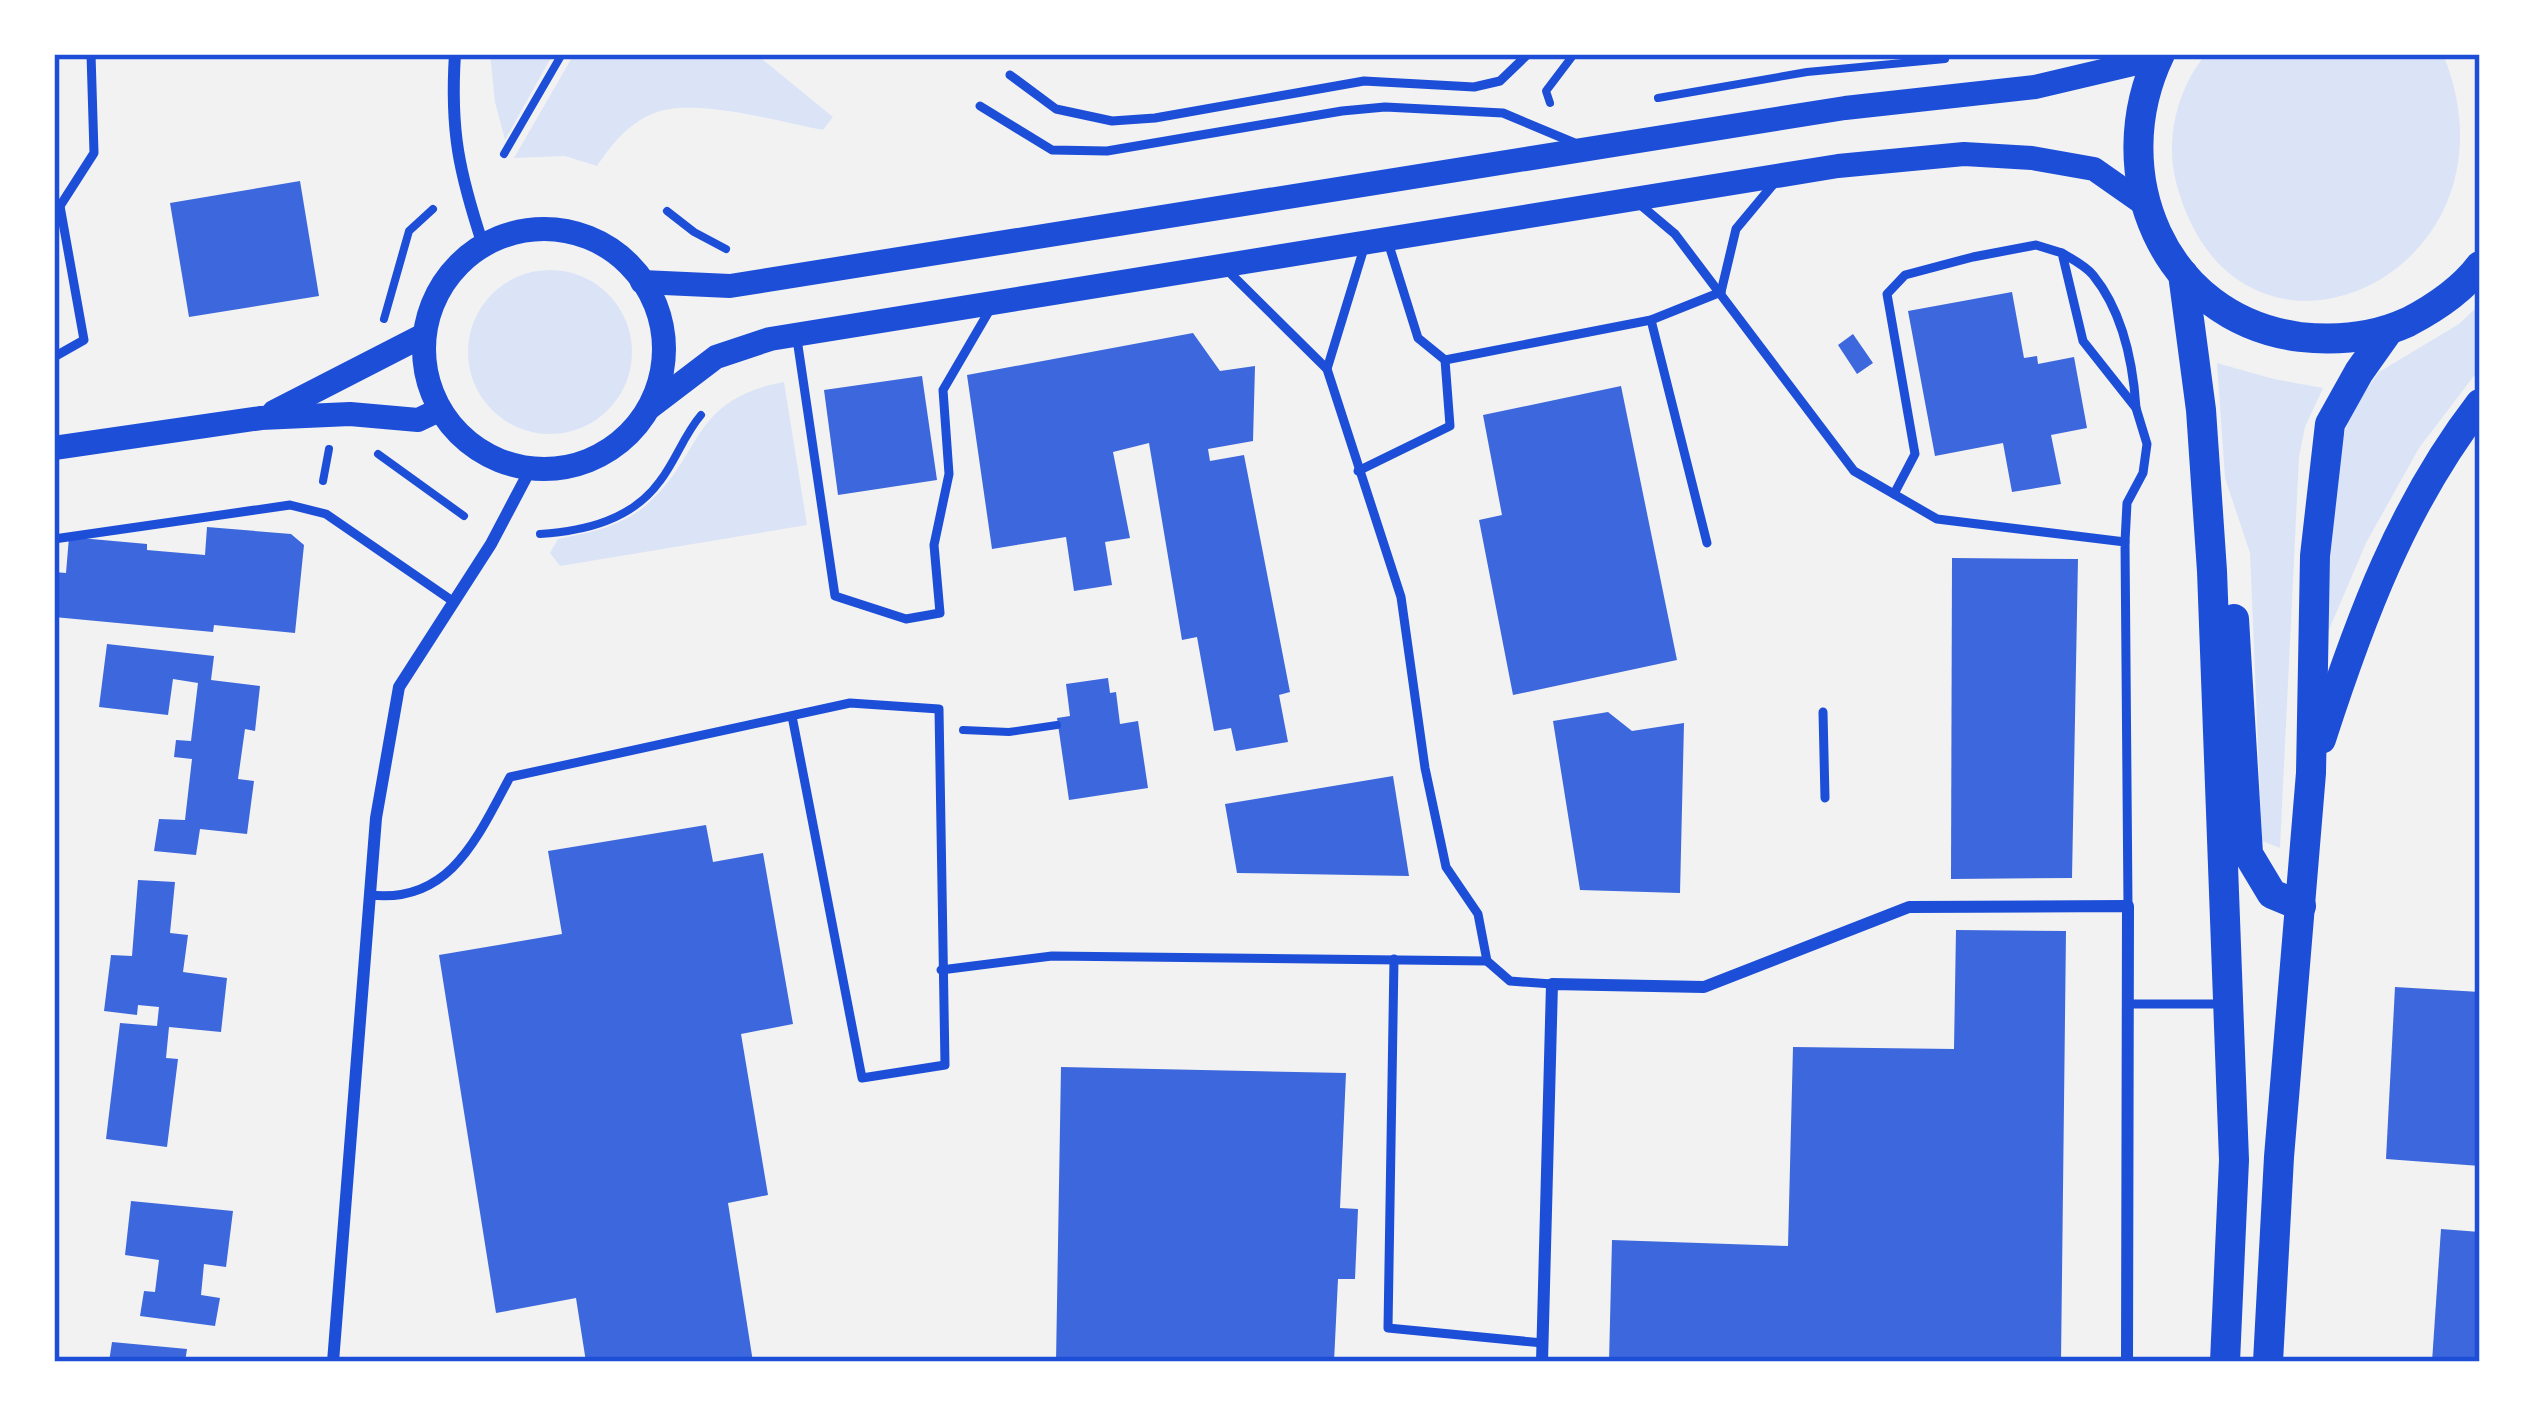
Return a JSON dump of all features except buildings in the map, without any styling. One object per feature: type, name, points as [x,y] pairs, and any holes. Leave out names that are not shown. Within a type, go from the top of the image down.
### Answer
[{"type":"main road","points":[[643,282],[730,286],[1844,108],[2035,87],[2159,56]]},
{"type":"main road","points":[[2159,56],[2140,104],[2136,154],[2144,204],[2159,241],[2183,274],[2225,311],[2276,334],[2333,341],[2388,331],[2437,308],[2480,266]]},
{"type":"main road","points":[[649,408],[662,373],[664,337],[643,282],[606,246],[572,232],[542,228],[511,233],[483,245],[454,268],[434,299],[424,334],[426,373],[439,410],[463,439],[494,459],[530,470],[566,468],[599,457],[627,436],[649,408],[716,357],[796,334],[996,299],[1781,175],[1964,154],[2032,158],[2094,169],[2144,204]]},
{"type":"main road","points":[[2183,274],[2201,410],[2212,571],[2234,1160],[2225,1362]]},
{"type":"main road","points":[[2268,1362],[2279,1157],[2311,773],[2315,556],[2330,424],[2388,331]]},
{"type":"main road","points":[[261,418],[424,334]]},
{"type":"main road","points":[[2311,773],[2357,628],[2394,541],[2444,451],[2480,404]]},
{"type":"main road","points":[[54,448],[261,418],[350,414],[418,420],[439,410]]},
{"type":"main road","points":[[2212,571],[2233,603],[2248,854],[2272,894],[2301,906]]},
{"type":"street","points":[[454,54],[451,116],[465,194],[483,245]]},
{"type":"street","points":[[333,1362],[370,895],[383,765],[399,687],[530,470]]},
{"type":"street","points":[[1542,1362],[1552,984],[1704,987],[1909,908],[2128,907],[2127,1362]]},
{"type":"lane","points":[[54,357],[83,340],[57,206],[94,153],[91,54]]},
{"type":"lane","points":[[1010,75],[1056,109],[1112,121],[1155,118],[1364,81],[1474,87],[1500,82],[1528,54]]},
{"type":"lane","points":[[980,106],[1052,150],[1107,152],[1385,107],[1503,113],[1588,148]]},
{"type":"lane","points":[[1721,292],[1736,229],[1781,175]]},
{"type":"lane","points":[[1632,198],[1675,234],[1854,471],[1936,519],[2125,542]]},
{"type":"lane","points":[[1358,471],[1450,426],[1445,360],[1418,338],[1377,239]]},
{"type":"lane","points":[[1327,369],[1377,239]]},
{"type":"lane","points":[[1894,494],[1915,454],[1887,294],[1905,274],[2036,245],[2062,253],[2091,272],[2133,361],[2146,444],[2143,472],[2127,503],[2125,542],[2128,907]]},
{"type":"lane","points":[[2062,253],[2083,341],[2137,408]]},
{"type":"lane","points":[[1220,264],[1327,369],[1401,597],[1425,768],[1446,867],[1478,914],[1487,961],[1510,981],[1552,984]]},
{"type":"lane","points":[[1445,360],[1652,320],[1721,292]]},
{"type":"lane","points":[[796,334],[835,596],[906,619],[940,613],[934,545],[949,475],[943,390],[996,299]]},
{"type":"lane","points":[[1652,320],[1707,543]]},
{"type":"lane","points":[[54,539],[290,505],[326,514],[454,602]]},
{"type":"lane","points":[[370,895],[397,898],[429,889],[476,840],[509,777],[792,716],[850,704],[939,709],[945,1065],[862,1078],[792,716]]},
{"type":"lane","points":[[1823,712],[1825,798]]},
{"type":"lane","points":[[941,970],[1052,956],[1487,961]]},
{"type":"lane","points":[[1394,959],[1388,1328],[1543,1343]]},
{"type":"lane","points":[[2131,1004],[2228,1004]]},
{"type":"path","points":[[504,154],[562,54]]},
{"type":"path","points":[[1561,110],[1548,101],[1546,91],[1574,54]]},
{"type":"path","points":[[1646,100],[1807,72],[1930,58],[1954,63]]},
{"type":"path","points":[[369,334],[386,317],[409,231],[434,209]]},
{"type":"path","points":[[540,534],[594,526],[633,508],[658,484],[703,412]]},
{"type":"path","points":[[323,481],[326,450],[341,447]]},
{"type":"path","points":[[369,450],[406,471],[464,516]]},
{"type":"path","points":[[939,730],[1009,732],[1058,725]]},
{"type":"shaded area","points":[[490,54],[553,54],[505,140],[495,102]]},
{"type":"shaded area","points":[[574,54],[756,54],[833,117],[823,130],[736,112],[669,109],[635,123],[597,166],[565,156],[514,158]]},
{"type":"shaded area","points":[[2206,54],[2443,54],[2460,133],[2448,200],[2414,252],[2366,287],[2310,301],[2255,290],[2208,251],[2176,182],[2172,148],[2181,98]]},
{"type":"shaded area","points":[[550,270],[581,276],[608,294],[626,321],[632,352],[626,383],[608,410],[581,428],[550,434],[519,428],[492,410],[474,383],[468,352],[474,321],[492,294],[519,276]]},
{"type":"shaded area","points":[[2480,304],[2480,368],[2419,448],[2366,543],[2325,639],[2337,456],[2352,410],[2379,372],[2459,324]]},
{"type":"shaded area","points":[[2217,363],[2323,388],[2305,427],[2299,457],[2280,848],[2262,841],[2250,553],[2225,478]]},
{"type":"shaded area","points":[[784,382],[807,525],[560,566],[550,553],[558,539],[603,528],[634,514],[664,487],[714,416],[753,390]]}]
